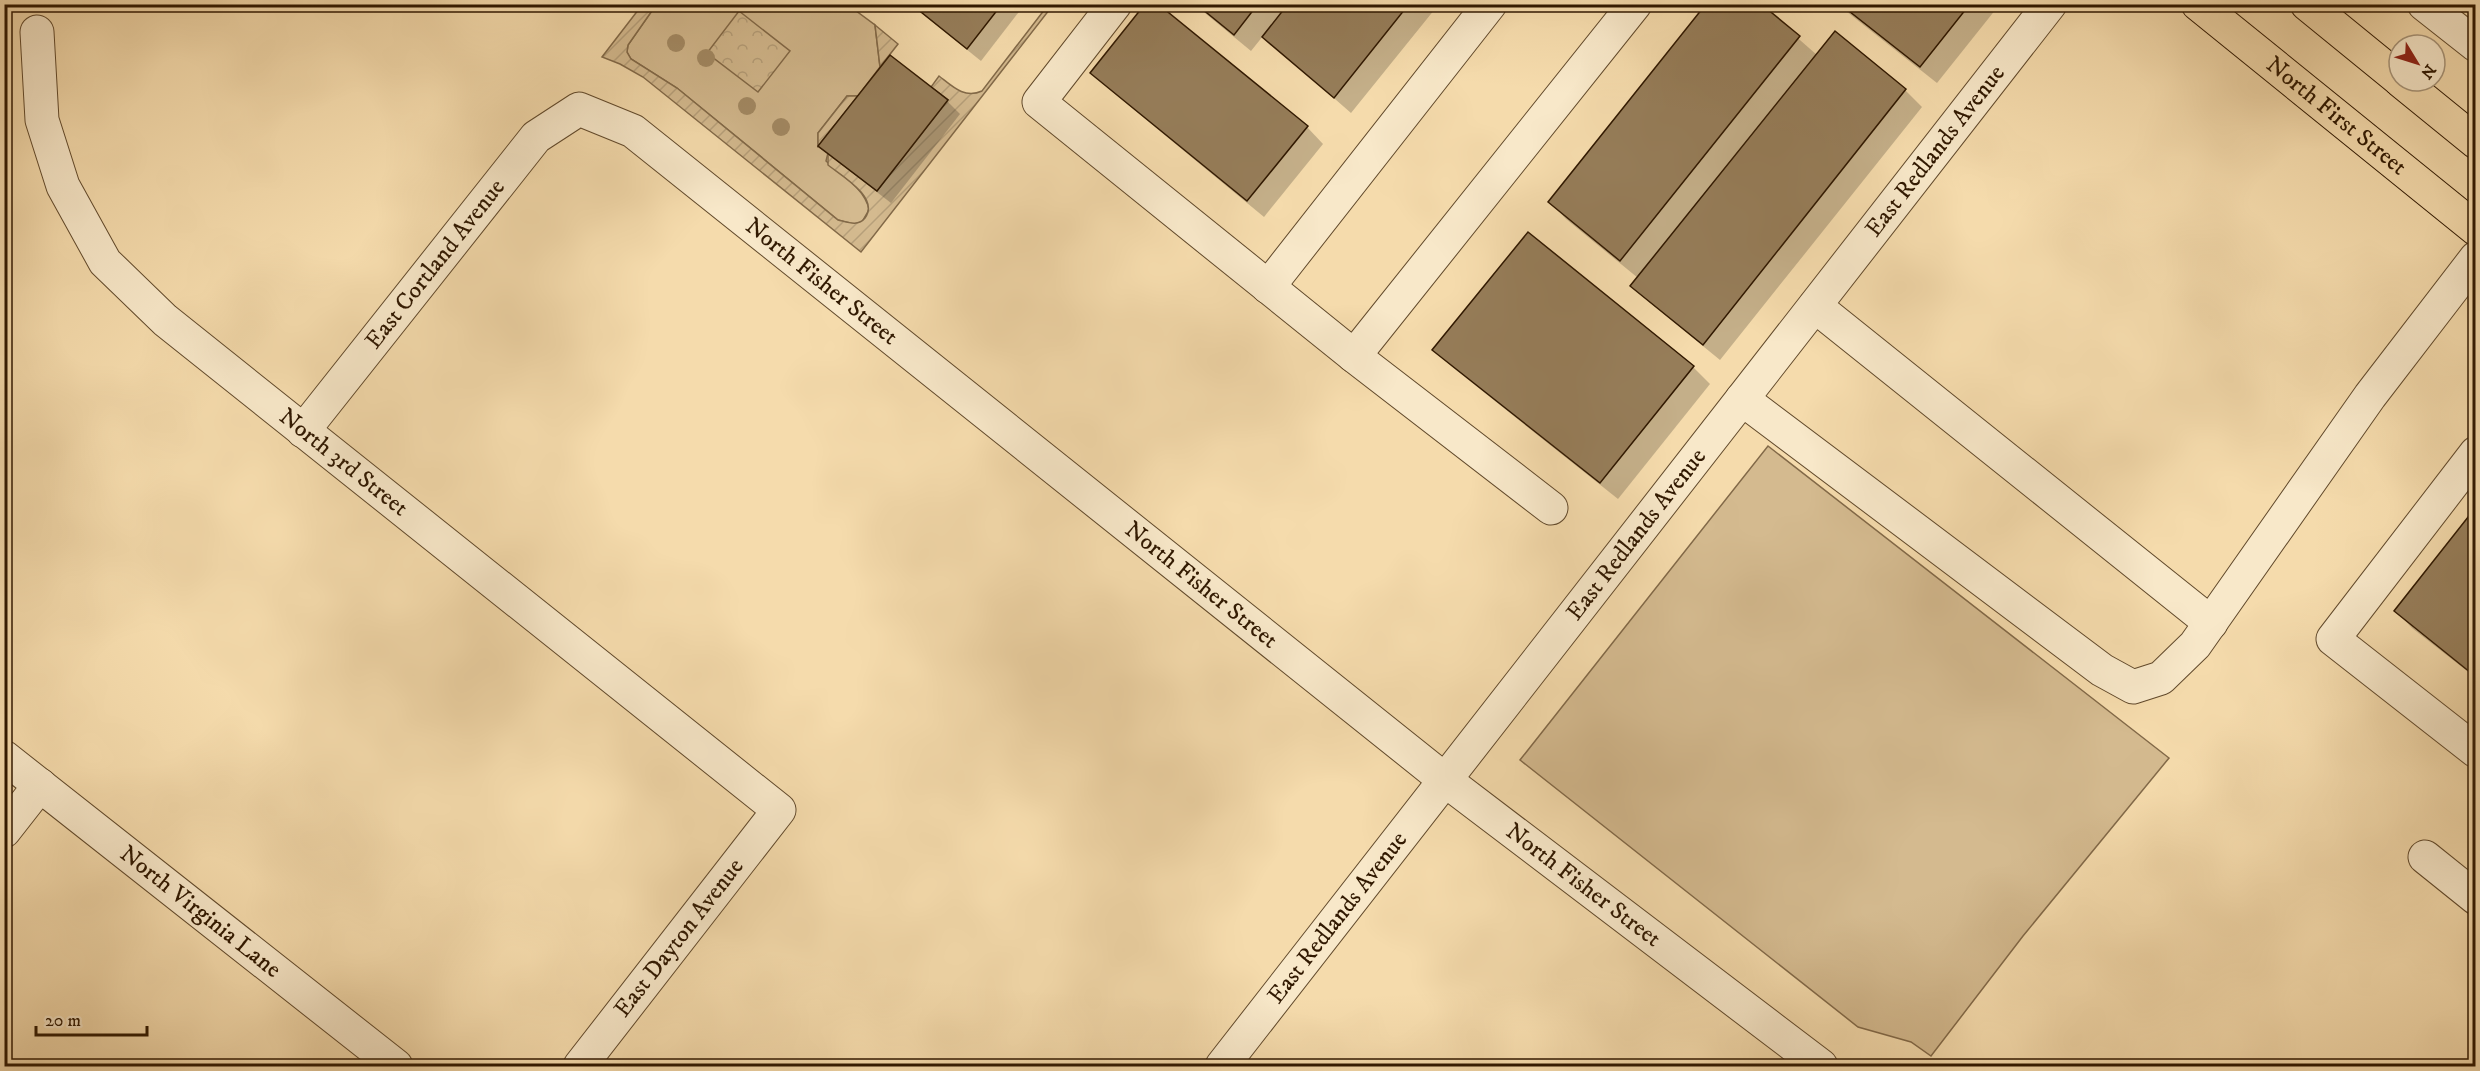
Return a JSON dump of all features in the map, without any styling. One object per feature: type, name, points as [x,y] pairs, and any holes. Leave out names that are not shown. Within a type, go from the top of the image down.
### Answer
[{"type":"main road","name":"North First Street","points":[[2198,4],[2475,229]]},
{"type":"main road","points":[[2307,4],[2387,69]]},
{"type":"main road","points":[[2416,93],[2475,142]]},
{"type":"street","points":[[1115,4],[1039,102],[1354,356],[1551,508]]},
{"type":"street","points":[[1268,287],[1490,4]]},
{"type":"street","points":[[1354,356],[1635,4]]},
{"type":"street","name":"East Redlands Avenue","points":[[1222,1066],[2050,4]]},
{"type":"street","points":[[2424,4],[2475,45]]},
{"type":"street","name":"North 3rd Street","points":[[37,32],[42,120],[63,186],[105,262],[165,320],[779,810]]},
{"type":"street","name":"East Cortland Avenue","points":[[303,431],[536,137],[579,109]]},
{"type":"street","name":"North Fisher Street","points":[[579,109],[633,131],[1445,780],[1821,1066]]},
{"type":"street","points":[[1742,399],[2102,670],[2133,687],[2161,678],[2195,645],[2370,396],[2475,258]]},
{"type":"street","points":[[1815,306],[2211,623]]},
{"type":"street","points":[[2475,453],[2332,639],[2475,751]]},
{"type":"street","name":"North Virginia Lane","points":[[4,757],[396,1066]]},
{"type":"street","points":[[4,831],[40,785]]},
{"type":"street","name":"East Dayton Avenue","points":[[579,1066],[779,810]]},
{"type":"street","points":[[2425,857],[2475,898]]},
{"type":"green space","points":[[642,5],[656,5],[628,45],[627,52],[631,59],[677,88],[838,220],[852,223],[865,218],[868,203],[864,195],[850,181],[828,165],[828,153],[877,191],[948,100],[931,87],[939,76],[964,92],[982,91],[1048,5],[1053,5],[861,252],[643,77],[602,57]]},
{"type":"green space","points":[[656,5],[848,5],[875,25],[880,67],[858,96],[847,96],[818,133],[818,146],[828,153],[826,161],[858,189],[867,203],[869,210],[862,222],[855,224],[838,220],[677,88],[631,59],[627,52],[628,45]]},
{"type":"green space","points":[[739,11],[790,51],[758,92],[707,53]]},
{"type":"green space","points":[[875,25],[898,44],[880,67]]},
{"type":"green space","points":[[847,96],[858,96],[818,146],[818,133]]},
{"type":"green space","points":[[1768,446],[2169,758],[2023,936],[1931,1056],[1911,1042],[1858,1027],[1520,760]]},
{"type":"building","points":[[911,4],[1002,4],[967,49]]},
{"type":"building","points":[[1145,4],[1158,4],[1308,126],[1247,201],[1090,73]]},
{"type":"building","points":[[1196,4],[1258,4],[1234,35]]},
{"type":"building","points":[[1288,4],[1409,4],[1334,98],[1262,37]]},
{"type":"building","points":[[1706,4],[1761,4],[1800,36],[1620,261],[1548,202]]},
{"type":"building","points":[[1840,4],[1970,4],[1920,67]]},
{"type":"building","points":[[1835,31],[1906,89],[1703,345],[1630,286]]},
{"type":"building","points":[[890,55],[948,100],[877,191],[818,146]]},
{"type":"building","points":[[1528,232],[1694,366],[1600,483],[1432,350]]},
{"type":"building","points":[[2476,507],[2476,677],[2394,611]]}]
